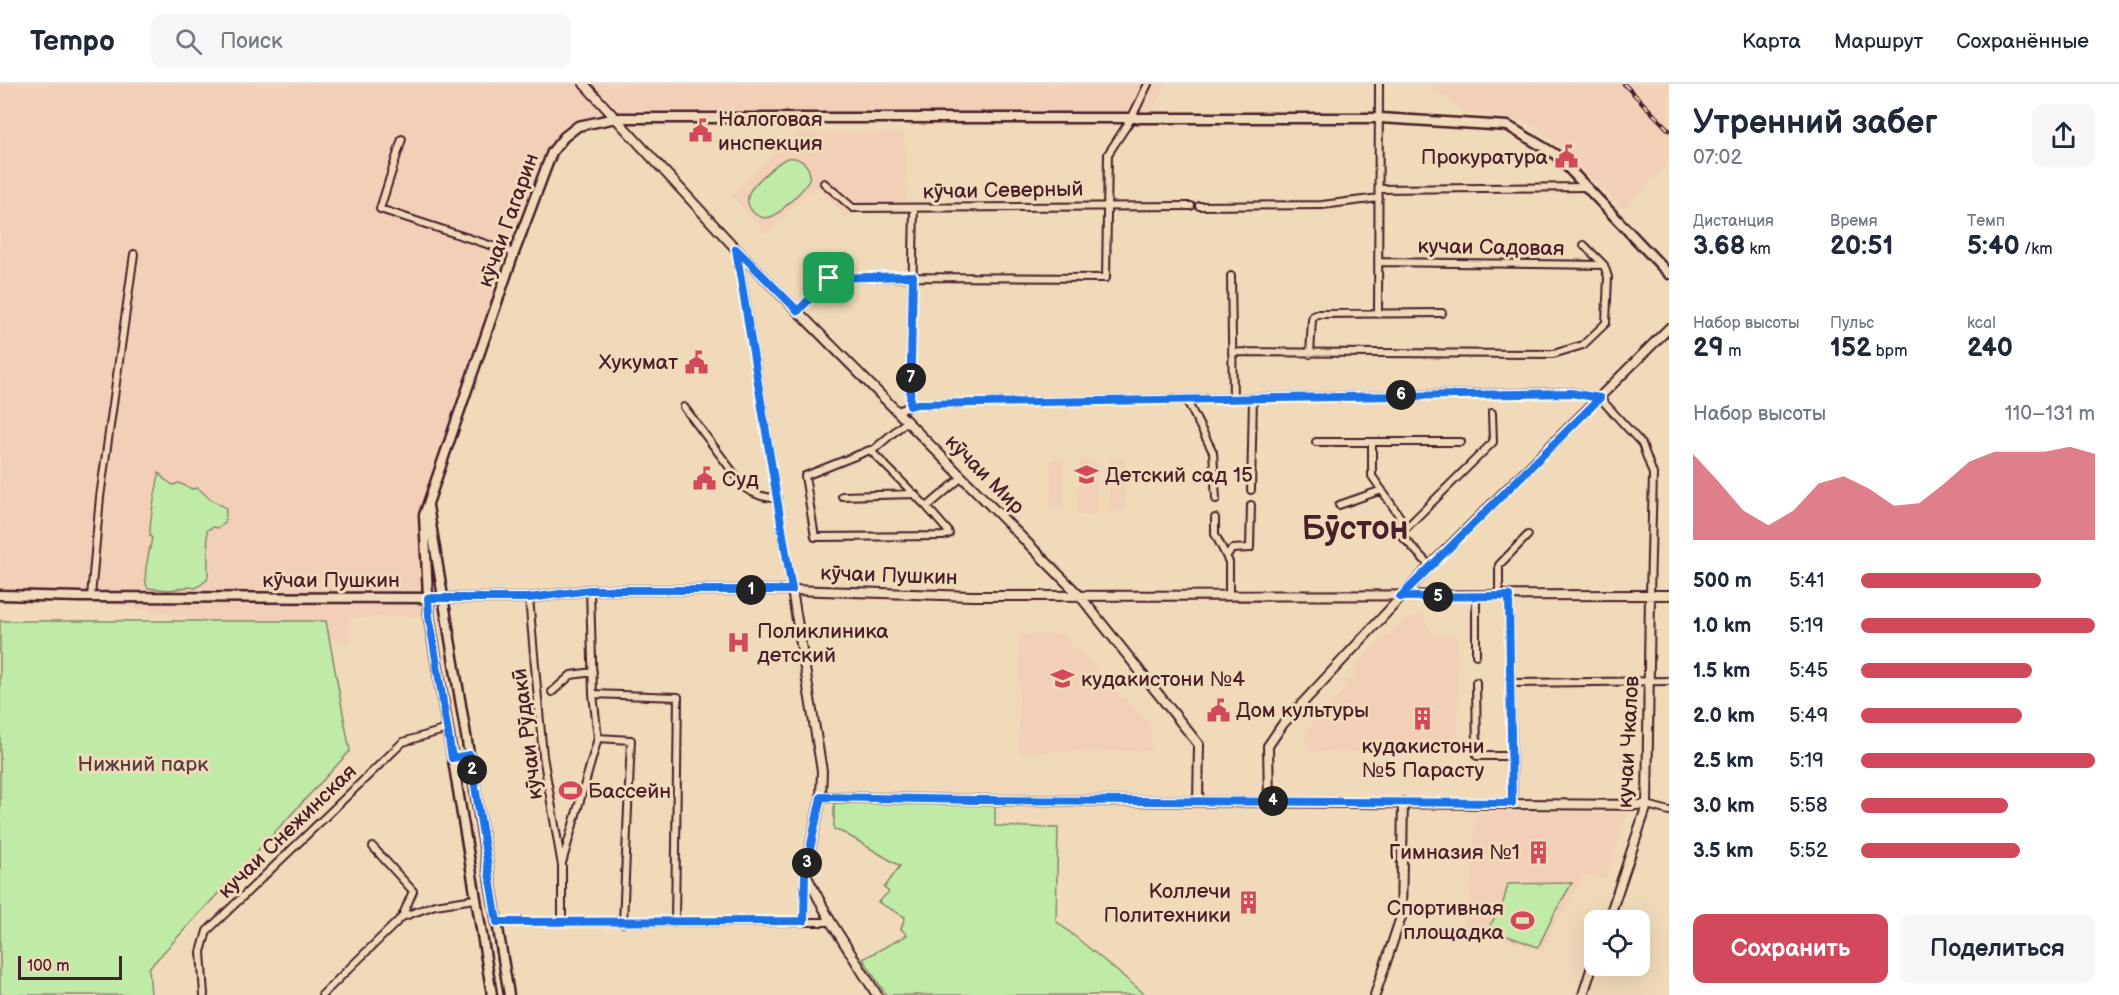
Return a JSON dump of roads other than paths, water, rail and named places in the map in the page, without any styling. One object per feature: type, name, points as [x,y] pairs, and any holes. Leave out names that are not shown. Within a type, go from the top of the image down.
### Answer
[{"type":"main road","name":"кӯчаи Гагарин","points":[[427,505],[514,253],[552,152],[564,137],[578,126],[616,118],[1380,118],[1508,126],[1555,154],[1669,275]]},
{"type":"main road","points":[[427,505],[424,515],[429,616],[492,995]]},
{"type":"main road","points":[[427,505],[509,995]]},
{"type":"main road","name":"кӯчаи Пушкин","points":[[0,595],[443,598]]},
{"type":"street","name":"кӯчаи Мир","points":[[584,84],[736,249],[1080,596],[1199,745],[1198,801]]},
{"type":"street","points":[[798,311],[829,278],[913,276],[1106,278],[1108,154],[1131,119],[1148,84]]},
{"type":"street","points":[[1378,314],[1379,84]]},
{"type":"street","points":[[402,139],[380,209],[514,253]]},
{"type":"street","name":"кӯчаи Северный","points":[[824,183],[853,208],[1191,206]]},
{"type":"street","points":[[1379,189],[1586,188]]},
{"type":"street","points":[[1199,206],[1322,205],[1379,198]]},
{"type":"street","points":[[910,406],[914,208]]},
{"type":"street","points":[[1232,352],[1553,354],[1583,345],[1606,323],[1608,277],[1604,266],[1584,245]]},
{"type":"street","points":[[736,249],[822,771],[821,797],[805,873],[804,921]]},
{"type":"street","points":[[91,597],[100,496],[134,254]]},
{"type":"street","name":"кучаи Садовая","points":[[1378,262],[1604,266]]},
{"type":"street","points":[[1231,276],[1233,398]]},
{"type":"street","points":[[1310,354],[1312,320],[1318,314],[1442,313]]},
{"type":"street","points":[[1269,801],[1268,746],[1283,724],[1430,566],[1669,328]]},
{"type":"street","points":[[897,411],[917,404],[1233,398],[1571,393],[1600,398],[1642,444],[1653,474],[1650,595]]},
{"type":"street","points":[[1251,490],[1252,398]]},
{"type":"street","points":[[1186,399],[1213,452],[1216,499]]},
{"type":"street","points":[[684,406],[745,488],[754,495],[778,498]]},
{"type":"street","points":[[1400,534],[1493,442],[1492,413]]},
{"type":"street","points":[[872,452],[907,421]]},
{"type":"street","points":[[1316,442],[1461,442]]},
{"type":"street","points":[[1372,442],[1372,476],[1400,517],[1400,534],[1430,566]]},
{"type":"street","points":[[870,450],[872,452],[927,507],[949,534],[943,536],[815,537],[805,476],[870,450]]},
{"type":"street","points":[[927,507],[962,477]]},
{"type":"street","points":[[1339,505],[1382,490]]},
{"type":"street","points":[[842,496],[915,495]]},
{"type":"street","points":[[1226,556],[1232,549],[1250,548],[1251,505]]},
{"type":"street","points":[[1215,518],[1215,534],[1228,562],[1229,595]]},
{"type":"street","points":[[1499,596],[1499,565],[1528,535]]},
{"type":"street","name":"кӯчаи Пушкин","points":[[443,598],[529,598],[590,590],[792,590],[972,596],[1669,595]]},
{"type":"street","name":"кӯчаи Рӯдакӣ","points":[[562,866],[598,738],[593,694],[590,590]]},
{"type":"street","name":"кучаи Чкалов","points":[[1612,910],[1647,805],[1650,595]]},
{"type":"street","points":[[1476,596],[1476,655]]},
{"type":"street","points":[[1509,596],[1512,803]]},
{"type":"street","name":"кӯчаи Рӯдакӣ","points":[[529,598],[543,756],[562,866],[562,922]]},
{"type":"street","points":[[552,692],[572,675],[593,672]]},
{"type":"street","points":[[1511,683],[1669,681]]},
{"type":"street","points":[[1476,682],[1477,756],[1512,756]]},
{"type":"street","points":[[593,694],[678,697],[675,922]]},
{"type":"street","name":"кучаи Снежинская","points":[[204,995],[201,952],[207,931],[403,742],[447,729]]},
{"type":"street","points":[[598,738],[631,740],[623,922]]},
{"type":"street","points":[[452,758],[470,755]]},
{"type":"street","points":[[821,797],[1647,805],[1669,811]]},
{"type":"street","points":[[1375,995],[1401,917],[1403,802]]},
{"type":"street","points":[[373,847],[412,891],[402,917]]},
{"type":"street","points":[[805,873],[871,991],[877,995]]},
{"type":"street","points":[[322,995],[402,917],[435,905],[476,899]]},
{"type":"street","points":[[497,922],[831,922]]},
{"type":"street","points":[[1583,995],[1589,976]]},
{"type":"railway","points":[[1624,84],[1669,130]]},
{"type":"place","name":"Налоговая инспекция","points":[[700,131]]},
{"type":"place","name":"Прокуратура","points":[[1566,157]]},
{"type":"place","name":"Хукумат","points":[[696,362]]},
{"type":"place","name":"Детский сад 15","points":[[1087,475]]},
{"type":"place","name":"Суд","points":[[704,479]]},
{"type":"place","name":"Поликлиника детский","points":[[739,643]]},
{"type":"place","name":"кудакистони №4","points":[[1063,679]]},
{"type":"place","name":"Дом культуры","points":[[1218,710]]},
{"type":"place","name":"кудакистони №5 Парасту","points":[[1423,718]]},
{"type":"place","name":"Бассейн","points":[[570,791]]},
{"type":"place","name":"Гимназия №1","points":[[1538,852]]},
{"type":"place","name":"Коллечи Политехники","points":[[1249,903]]},
{"type":"place","name":"Спортивная площадка","points":[[1522,920]]},
{"type":"district","name":"Бӯстон","points":[[1355,527]]},
{"type":"park label","name":"Нижний парк","points":[[143,764]]}]
